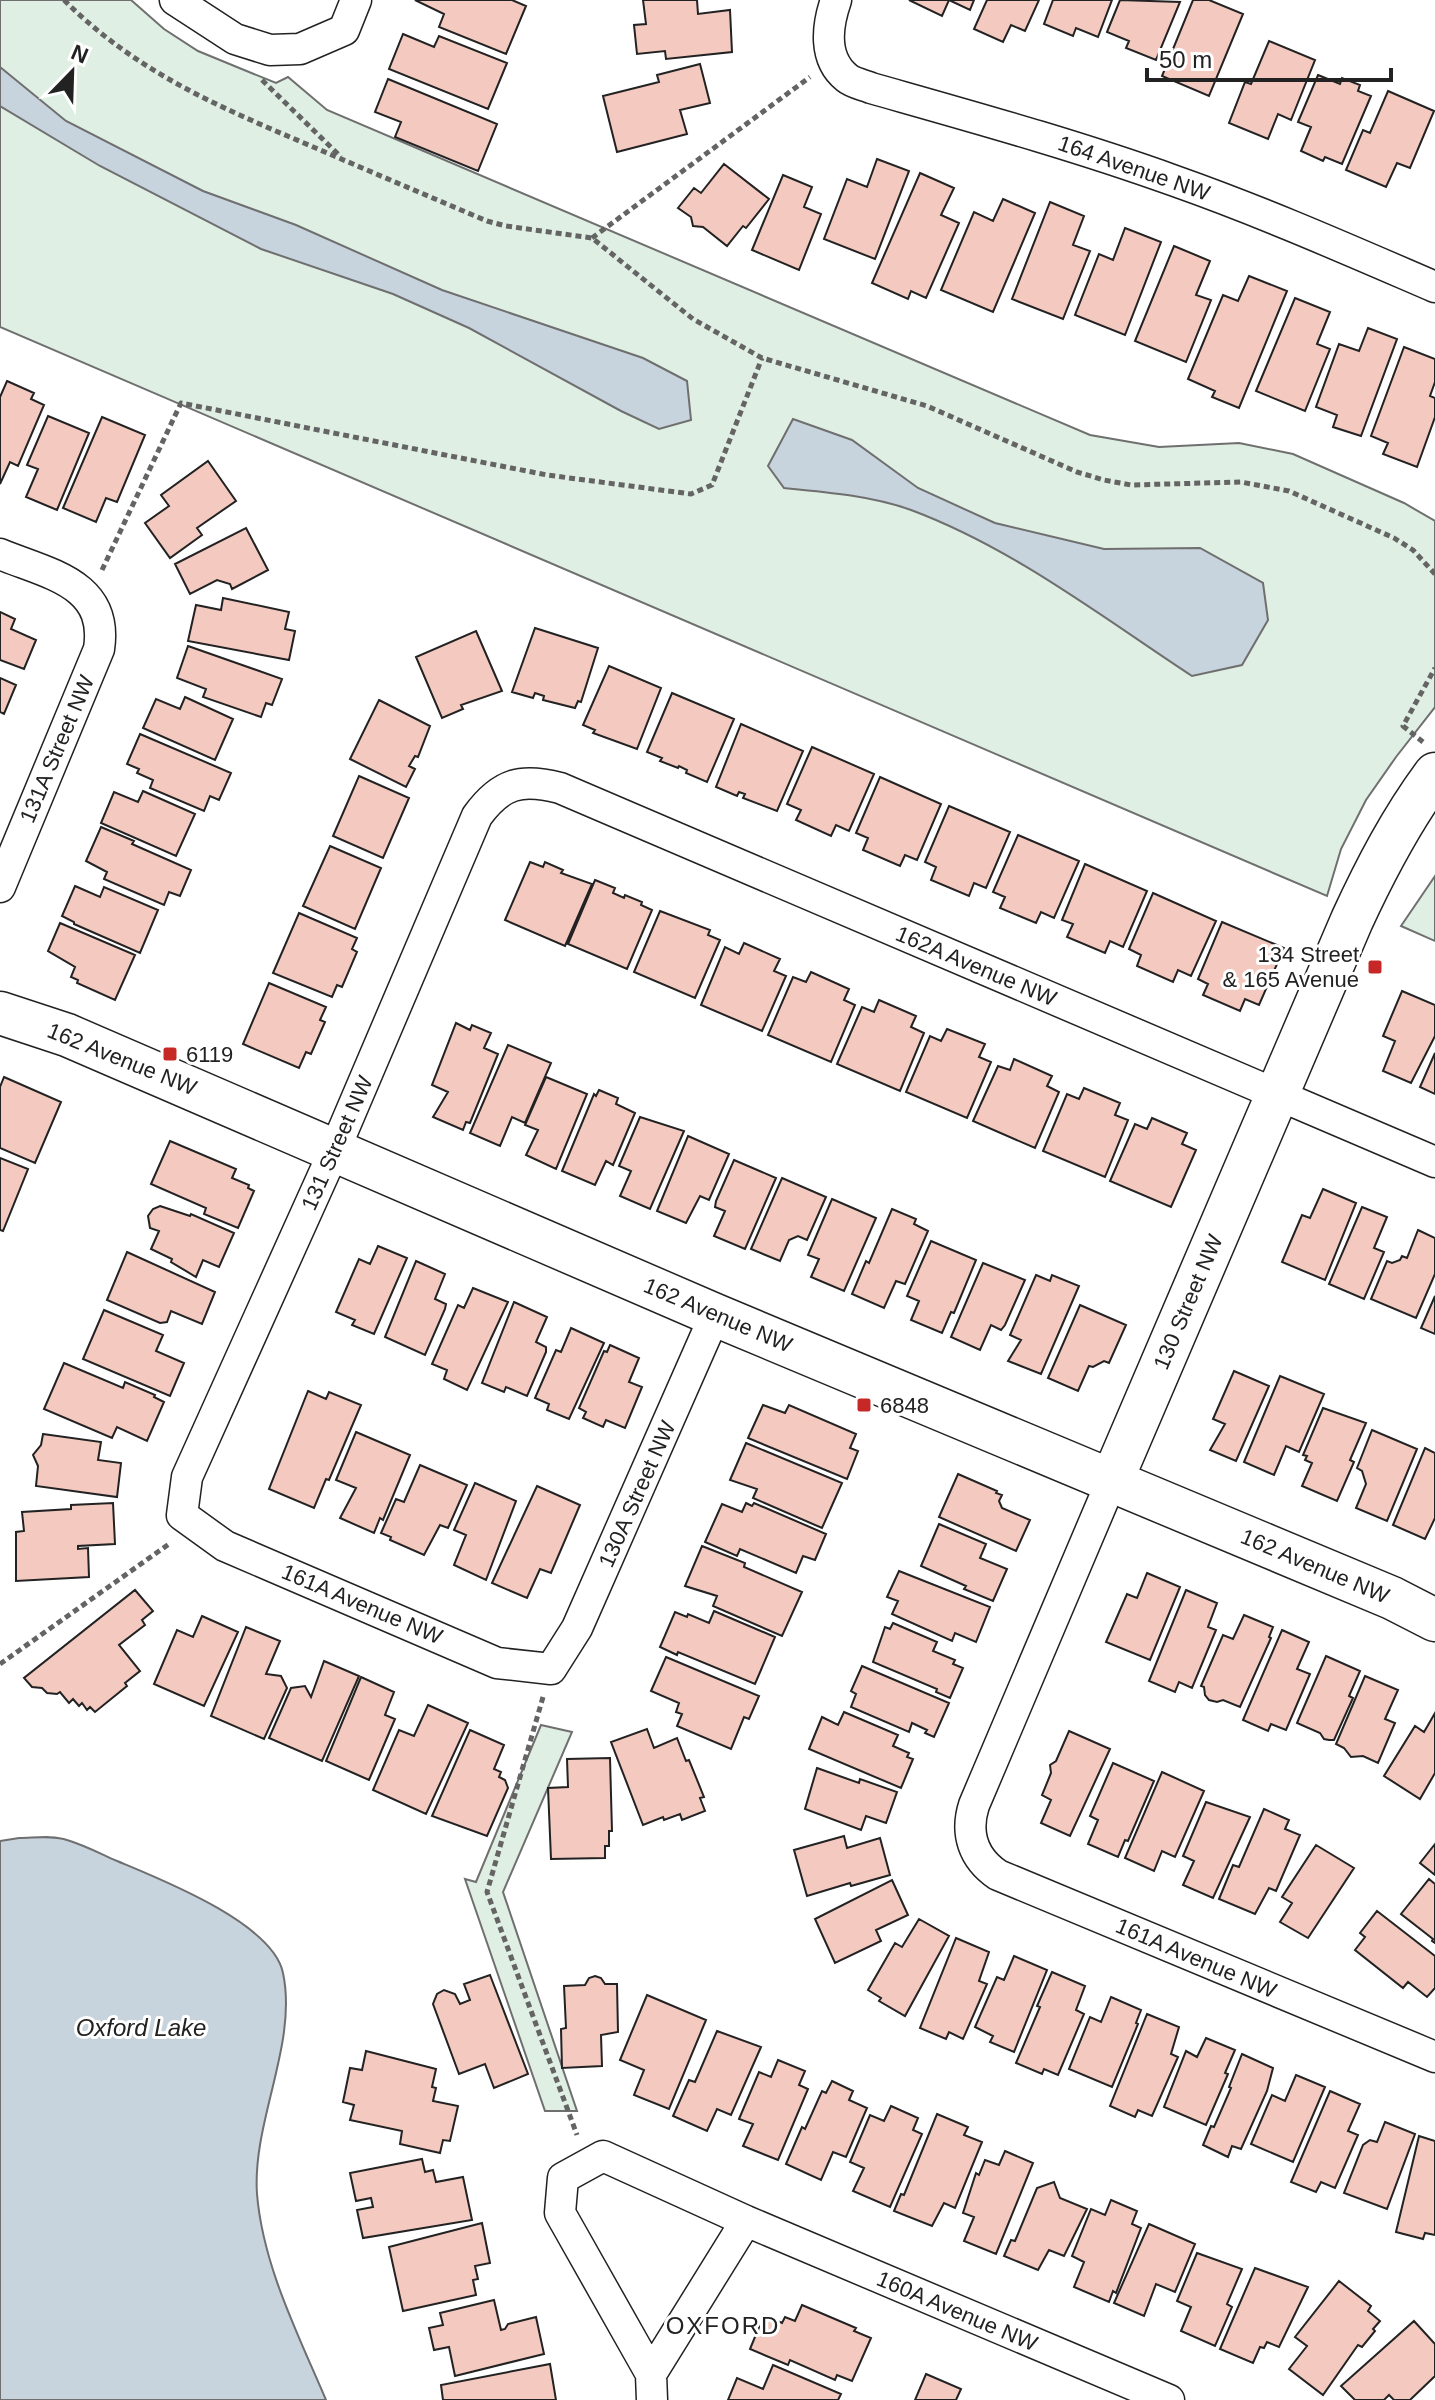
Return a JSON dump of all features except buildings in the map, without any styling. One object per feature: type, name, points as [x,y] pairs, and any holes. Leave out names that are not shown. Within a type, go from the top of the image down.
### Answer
[{"type":"street","points":[[175,0],[237,39],[270,50],[300,49],[344,30],[356,0]]},
{"type":"street","points":[[833,60],[828,41],[836,0]]},
{"type":"street","name":"164 Avenue NW","points":[[833,60],[847,79],[1075,147],[1175,181],[1264,214],[1435,287]]},
{"type":"street","points":[[0,554],[60,579],[93,603]]},
{"type":"street","name":"131A Street NW","points":[[0,887],[99,649],[100,624],[93,603]]},
{"type":"street","name":"130 Street NW","points":[[971,1841],[969,1829],[974,1805],[1379,863],[1408,811],[1430,759]]},
{"type":"street","name":"162A Avenue NW","points":[[513,785],[545,784],[560,788],[1435,1162]]},
{"type":"street","name":"131 Street NW","points":[[189,1520],[187,1477],[335,1149],[477,816],[489,800],[513,785]]},
{"type":"street","name":"162 Avenue NW","points":[[0,1013],[67,1035],[715,1315],[1392,1598],[1435,1620]]},
{"type":"street","name":"130A Street NW","points":[[551,1669],[577,1628],[715,1315]]},
{"type":"street","name":"161A Avenue NW","points":[[189,1520],[225,1546],[497,1663],[551,1669]]},
{"type":"street","name":"161A Avenue NW","points":[[971,1841],[986,1866],[998,1875],[1435,2057]]},
{"type":"street","name":"160A Avenue NW","points":[[588,2164],[603,2156],[746,2221],[1169,2400]]},
{"type":"street","points":[[588,2164],[563,2178],[560,2213],[652,2387]]},
{"type":"street","points":[[652,2387],[746,2221]]},
{"type":"path","points":[[64,0],[127,52],[191,93],[487,221],[592,238],[693,319],[762,358],[927,406],[1077,472],[1104,480],[1131,485],[1241,482],[1289,491],[1394,538],[1413,550],[1435,574]]},
{"type":"path","points":[[237,39],[248,67],[345,160]]},
{"type":"path","points":[[592,238],[833,60]]},
{"type":"path","points":[[93,603],[181,403],[547,475],[691,494],[712,485],[762,358]]},
{"type":"path","points":[[1430,759],[1403,726],[1435,668]]},
{"type":"path","points":[[0,1664],[189,1520]]},
{"type":"path","points":[[551,1669],[487,1892],[588,2164]]},
{"type":"green space","points":[[0,0],[131,0],[164,29],[198,51],[276,83],[288,77],[327,110],[1090,435],[1159,447],[1239,443],[1293,454],[1404,503],[1435,521],[1435,707],[1366,800],[1341,849],[1327,896],[0,327]]},
{"type":"green space","points":[[1435,876],[1435,941],[1401,926]]},
{"type":"green space","points":[[541,1725],[572,1732],[503,1892],[577,2111],[545,2111],[465,1879],[476,1882]]},
{"type":"water","points":[[0,67],[66,121],[203,191],[296,225],[442,290],[643,358],[687,381],[691,420],[659,429],[469,328],[393,294],[261,249],[100,166],[0,106]]},
{"type":"water","points":[[793,419],[852,440],[918,488],[995,523],[1104,549],[1200,548],[1263,583],[1268,620],[1242,665],[1192,676],[1056,585],[949,526],[881,501],[784,488],[768,466]]},
{"type":"water","name":"Oxford Lake","points":[[62,1838],[160,1879],[237,1920],[259,1937],[275,1955],[283,1973],[285,2027],[261,2139],[257,2194],[274,2273],[326,2400],[0,2400],[0,1841]]},
{"type":"place","name":"134 Street & 165 Avenue","points":[[1375,967]]},
{"type":"place","name":"6119","points":[[170,1054]]},
{"type":"place","name":"6848","points":[[864,1405]]},
{"type":"district","name":"OXFORD","points":[[723,2325]]}]
